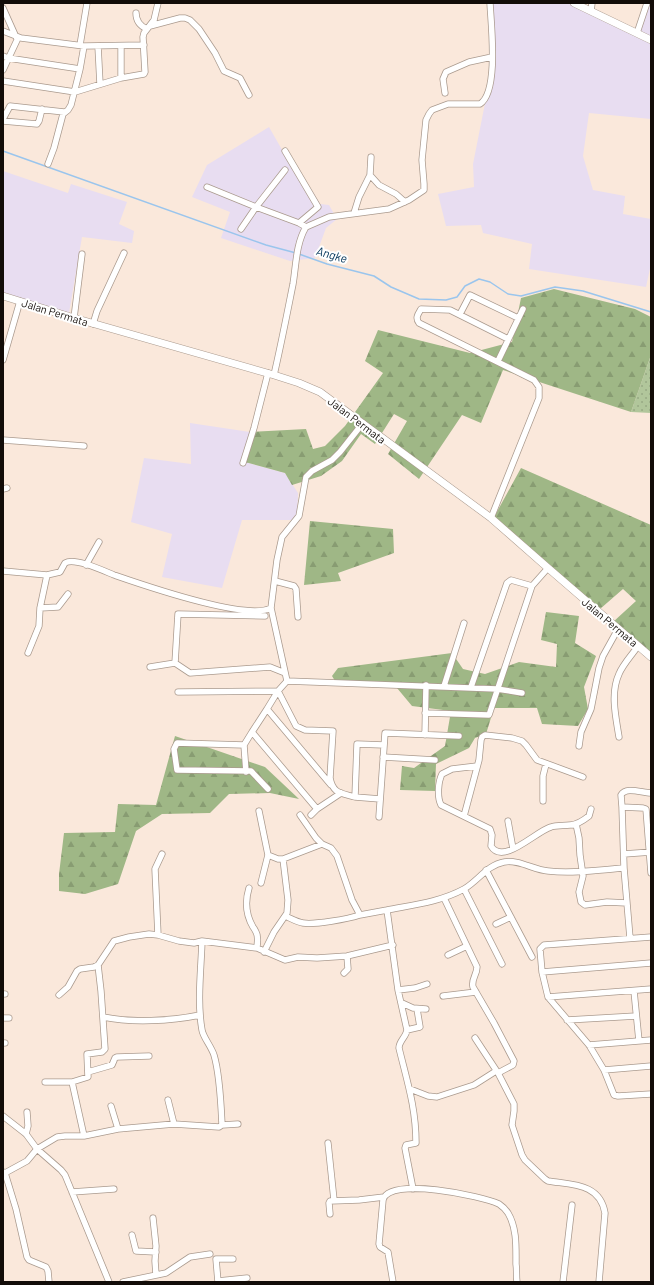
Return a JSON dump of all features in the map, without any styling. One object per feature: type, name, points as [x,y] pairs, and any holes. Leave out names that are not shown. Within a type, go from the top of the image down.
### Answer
[{"type":"main road","points":[[574,3],[651,40]]},
{"type":"main road","name":"Jalan Permata","points":[[3,296],[93,324],[271,374],[316,390],[491,518],[651,657]]},
{"type":"street","points":[[48,164],[54,148],[61,118],[64,112],[70,108],[80,69],[87,3]]},
{"type":"street","points":[[3,81],[74,92],[121,78],[145,74],[143,37],[154,20],[158,3]]},
{"type":"street","points":[[243,463],[271,374],[292,285],[297,254],[306,227],[329,217],[389,209],[405,202],[424,190],[422,160],[426,120],[429,114],[432,110],[448,104],[477,105],[482,103],[487,97],[490,83],[492,57],[490,3]]},
{"type":"street","points":[[591,11],[592,3]]},
{"type":"street","points":[[636,33],[647,3]]},
{"type":"street","points":[[3,8],[17,37]]},
{"type":"street","points":[[136,13],[138,22],[141,26],[149,27],[180,18],[190,20],[199,29],[216,53],[224,71],[240,78],[249,95]]},
{"type":"street","points":[[3,30],[17,37],[82,45],[144,45]]},
{"type":"street","points":[[3,70],[6,57],[17,37]]},
{"type":"street","points":[[98,46],[100,84]]},
{"type":"street","points":[[121,46],[121,78]]},
{"type":"street","points":[[6,57],[80,69]]},
{"type":"street","points":[[445,93],[443,79],[446,72],[469,62],[492,57]]},
{"type":"street","points":[[42,109],[37,124],[3,120],[10,106],[42,109],[64,112]]},
{"type":"street","points":[[285,151],[318,207],[300,223]]},
{"type":"street","points":[[354,213],[359,197],[370,176],[371,157]]},
{"type":"street","points":[[241,229],[285,170]]},
{"type":"street","points":[[370,176],[379,185],[396,194],[405,202]]},
{"type":"street","points":[[207,187],[300,223],[306,227]]},
{"type":"street","points":[[93,324],[97,311],[124,253]]},
{"type":"street","points":[[74,318],[82,254]]},
{"type":"street","points":[[460,314],[470,296],[518,318]]},
{"type":"street","points":[[3,360],[20,302]]},
{"type":"street","points":[[491,518],[532,417],[540,391],[538,384],[534,380],[498,361],[419,323],[417,321],[417,317],[421,309],[450,310],[508,339]]},
{"type":"street","points":[[498,361],[522,309]]},
{"type":"street","points":[[246,772],[244,745],[278,691],[287,681],[271,608],[277,560],[282,537],[299,516],[306,477],[312,471],[332,460],[348,444],[363,423]]},
{"type":"street","points":[[3,440],[84,446]]},
{"type":"street","points":[[86,565],[99,542]]},
{"type":"street","points":[[3,571],[47,575],[60,572],[67,561],[71,561],[155,589],[223,608],[267,610],[271,608]]},
{"type":"street","points":[[425,713],[489,715],[532,586],[548,568]]},
{"type":"street","points":[[28,653],[39,626],[40,608],[47,575]]},
{"type":"street","points":[[471,687],[508,583],[511,580],[532,586]]},
{"type":"street","points":[[275,581],[294,586],[296,589],[298,617]]},
{"type":"street","points":[[40,608],[58,607],[68,594]]},
{"type":"street","points":[[175,663],[178,614],[265,616]]},
{"type":"street","points":[[444,686],[464,623]]},
{"type":"street","points":[[579,746],[581,732],[591,709],[599,668],[618,629]]},
{"type":"street","points":[[618,737],[615,706],[616,684],[619,674],[638,646]]},
{"type":"street","points":[[150,667],[175,663],[190,673],[270,667],[286,673]]},
{"type":"street","points":[[287,681],[471,687],[522,693]]},
{"type":"street","points":[[425,735],[426,686]]},
{"type":"street","points":[[178,692],[278,691]]},
{"type":"street","points":[[278,691],[296,726],[305,730],[333,731],[330,778],[332,785]]},
{"type":"street","points":[[268,709],[332,785],[336,792],[355,797],[380,799]]},
{"type":"street","points":[[252,732],[317,809]]},
{"type":"street","points":[[379,817],[385,733],[459,736]]},
{"type":"street","points":[[464,816],[473,786],[482,737],[489,735],[522,741],[526,744],[537,760],[583,777]]},
{"type":"street","points":[[244,745],[177,743],[174,748],[177,770],[251,771],[268,789]]},
{"type":"street","points":[[355,797],[357,744],[384,745]]},
{"type":"street","points":[[383,757],[435,760]]},
{"type":"street","points":[[543,801],[543,776],[546,764]]},
{"type":"street","points":[[477,766],[452,769],[444,772],[440,778],[439,800],[442,805],[490,829],[492,835],[491,846],[500,853],[503,862]]},
{"type":"street","points":[[630,938],[624,868],[621,796],[624,791],[628,790],[651,793]]},
{"type":"street","points":[[311,815],[317,809],[341,793]]},
{"type":"street","points":[[622,807],[646,809],[651,873]]},
{"type":"street","points":[[500,853],[513,849],[551,826],[576,824],[589,816],[591,809]]},
{"type":"street","points":[[259,811],[268,855],[261,883]]},
{"type":"street","points":[[300,815],[316,838],[322,844],[331,848],[337,856],[352,900],[360,915]]},
{"type":"street","points":[[508,821],[513,849]]},
{"type":"street","points":[[576,824],[579,838],[582,871],[582,882],[579,892],[582,904],[585,905],[607,902],[627,903]]},
{"type":"street","points":[[268,855],[278,859],[283,859],[322,844]]},
{"type":"street","points":[[624,854],[650,853]]},
{"type":"street","points":[[158,935],[155,869],[156,864],[162,854]]},
{"type":"street","points":[[264,952],[286,913],[288,900],[283,859]]},
{"type":"street","points":[[285,916],[303,923],[309,923],[331,921],[421,904],[444,898],[464,889],[486,870],[503,862],[511,861],[546,871],[582,871],[624,868]]},
{"type":"street","points":[[486,870],[532,957]]},
{"type":"street","points":[[249,888],[246,898],[247,908],[252,926],[258,938],[257,948]]},
{"type":"street","points":[[464,889],[502,964]]},
{"type":"street","points":[[410,1089],[428,1096],[437,1097],[474,1084],[513,1065],[514,1062],[476,992],[472,982],[477,971],[477,967],[444,898]]},
{"type":"street","points":[[387,910],[398,990],[407,1030],[399,1048],[410,1089],[416,1121],[416,1143],[406,1144],[405,1148],[413,1189]]},
{"type":"street","points":[[496,924],[511,917]]},
{"type":"street","points":[[59,995],[68,987],[80,969],[98,965],[114,941],[129,937],[158,935],[179,941],[194,943],[202,941],[257,948],[285,960],[298,956],[317,958],[346,956],[392,944]]},
{"type":"street","points":[[651,937],[542,946],[540,949],[542,972],[548,998],[589,1046],[604,1070],[613,1093],[616,1096],[651,1094]]},
{"type":"street","points":[[202,941],[200,1015],[202,1033],[211,1047],[216,1065],[222,1125]]},
{"type":"street","points":[[448,955],[467,946]]},
{"type":"street","points":[[344,973],[348,970],[346,956]]},
{"type":"street","points":[[542,972],[651,963]]},
{"type":"street","points":[[44,1082],[72,1082],[88,1078],[87,1054],[102,1052],[105,1049],[98,965]]},
{"type":"street","points":[[398,990],[415,988],[427,984]]},
{"type":"street","points":[[548,998],[651,989]]},
{"type":"street","points":[[634,990],[639,1041]]},
{"type":"street","points":[[443,996],[476,992]]},
{"type":"street","points":[[402,1003],[417,1009],[426,1009]]},
{"type":"street","points":[[407,1030],[420,1027],[417,1009]]},
{"type":"street","points":[[103,1017],[114,1019],[153,1020],[200,1015]]},
{"type":"street","points":[[568,1020],[636,1016]]},
{"type":"street","points":[[475,1038],[497,1072],[514,1104],[512,1125],[525,1160],[548,1181],[582,1186],[599,1197],[604,1206],[599,1282]]},
{"type":"street","points":[[589,1046],[651,1040]]},
{"type":"street","points":[[88,1072],[112,1065],[114,1058],[117,1057],[149,1056]]},
{"type":"street","points":[[604,1070],[651,1066]]},
{"type":"street","points":[[72,1082],[84,1136]]},
{"type":"street","points":[[168,1100],[174,1124]]},
{"type":"street","points":[[111,1106],[118,1129]]},
{"type":"street","points":[[26,1134],[28,1126],[27,1112]]},
{"type":"street","points":[[3,1116],[26,1134],[37,1149],[65,1175],[109,1282]]},
{"type":"street","points":[[49,1282],[48,1268],[29,1260],[27,1257],[16,1209],[4,1173],[26,1161],[37,1149],[57,1137],[84,1136],[118,1129],[174,1124],[219,1127],[222,1125],[238,1124]]},
{"type":"street","points":[[328,1143],[334,1200]]},
{"type":"street","points":[[72,1192],[114,1189]]},
{"type":"street","points":[[393,1282],[388,1252],[380,1247],[378,1242],[384,1197],[387,1193],[393,1191],[413,1189],[443,1190],[467,1195],[500,1205],[508,1212],[512,1222],[516,1243],[518,1282]]},
{"type":"street","points":[[330,1214],[329,1202],[334,1200],[348,1201],[384,1197]]},
{"type":"street","points":[[564,1282],[572,1205]]},
{"type":"street","points":[[153,1218],[156,1252],[156,1275]]},
{"type":"street","points":[[132,1235],[136,1251],[156,1252]]},
{"type":"street","points":[[123,1282],[171,1271],[190,1257],[210,1254]]},
{"type":"street","points":[[233,1259],[216,1259],[218,1281],[247,1278]]},
{"type":"shaded area","points":[[489,3],[568,3],[634,33],[645,3],[651,3],[651,119],[589,113],[583,156],[593,190],[625,196],[623,214],[651,219],[651,264],[646,287],[529,269],[532,244],[483,233],[481,225],[446,226],[438,194],[474,187],[473,164],[491,73]]},
{"type":"shaded area","points":[[269,127],[293,169],[313,192],[320,204],[329,205],[337,219],[326,228],[315,258],[290,261],[221,238],[230,212],[192,197],[207,165]]},
{"type":"shaded area","points":[[3,171],[68,193],[71,184],[127,202],[119,224],[134,231],[132,243],[82,237],[69,313],[3,294]]},
{"type":"shaded area","points":[[190,423],[250,432],[245,462],[285,473],[298,493],[297,520],[242,520],[222,588],[162,577],[172,534],[131,522],[144,458],[191,464]]},
{"type":"green space","points":[[554,289],[635,309],[651,317],[651,355],[631,412],[503,370],[481,423],[462,415],[419,479],[388,454],[407,421],[394,414],[375,444],[361,434],[342,461],[321,476],[292,485],[285,473],[245,462],[250,432],[306,429],[313,449],[325,446],[345,426],[383,373],[365,361],[378,330],[470,353],[512,342],[521,298]]},
{"type":"green space","points":[[651,355],[651,413],[631,412]]},
{"type":"green space","points":[[521,468],[651,525],[651,658],[613,622],[636,601],[623,589],[600,609],[493,519]]},
{"type":"green space","points":[[310,521],[393,529],[394,553],[338,573],[341,581],[304,585]]},
{"type":"green space","points":[[546,612],[579,616],[575,643],[596,656],[584,687],[588,709],[578,726],[542,724],[537,708],[494,708],[486,734],[475,738],[469,748],[436,764],[435,791],[400,790],[402,766],[414,768],[445,746],[451,711],[412,706],[392,682],[338,686],[332,676],[338,668],[452,653],[463,669],[485,674],[519,662],[556,667],[557,644],[541,640]]},
{"type":"green space","points":[[175,736],[265,767],[299,799],[270,793],[229,794],[210,813],[162,814],[136,831],[118,884],[85,894],[59,891],[59,874],[64,833],[115,832],[118,804],[156,805]]},
{"type":"waterway","name":"Angke","points":[[3,151],[266,245],[296,253]]},
{"type":"waterway","name":"Angke","points":[[299,254],[327,264],[374,276],[391,287],[419,299],[446,300],[457,297],[465,286],[479,279],[490,282],[508,294],[521,296],[555,287],[583,291],[651,312]]}]
